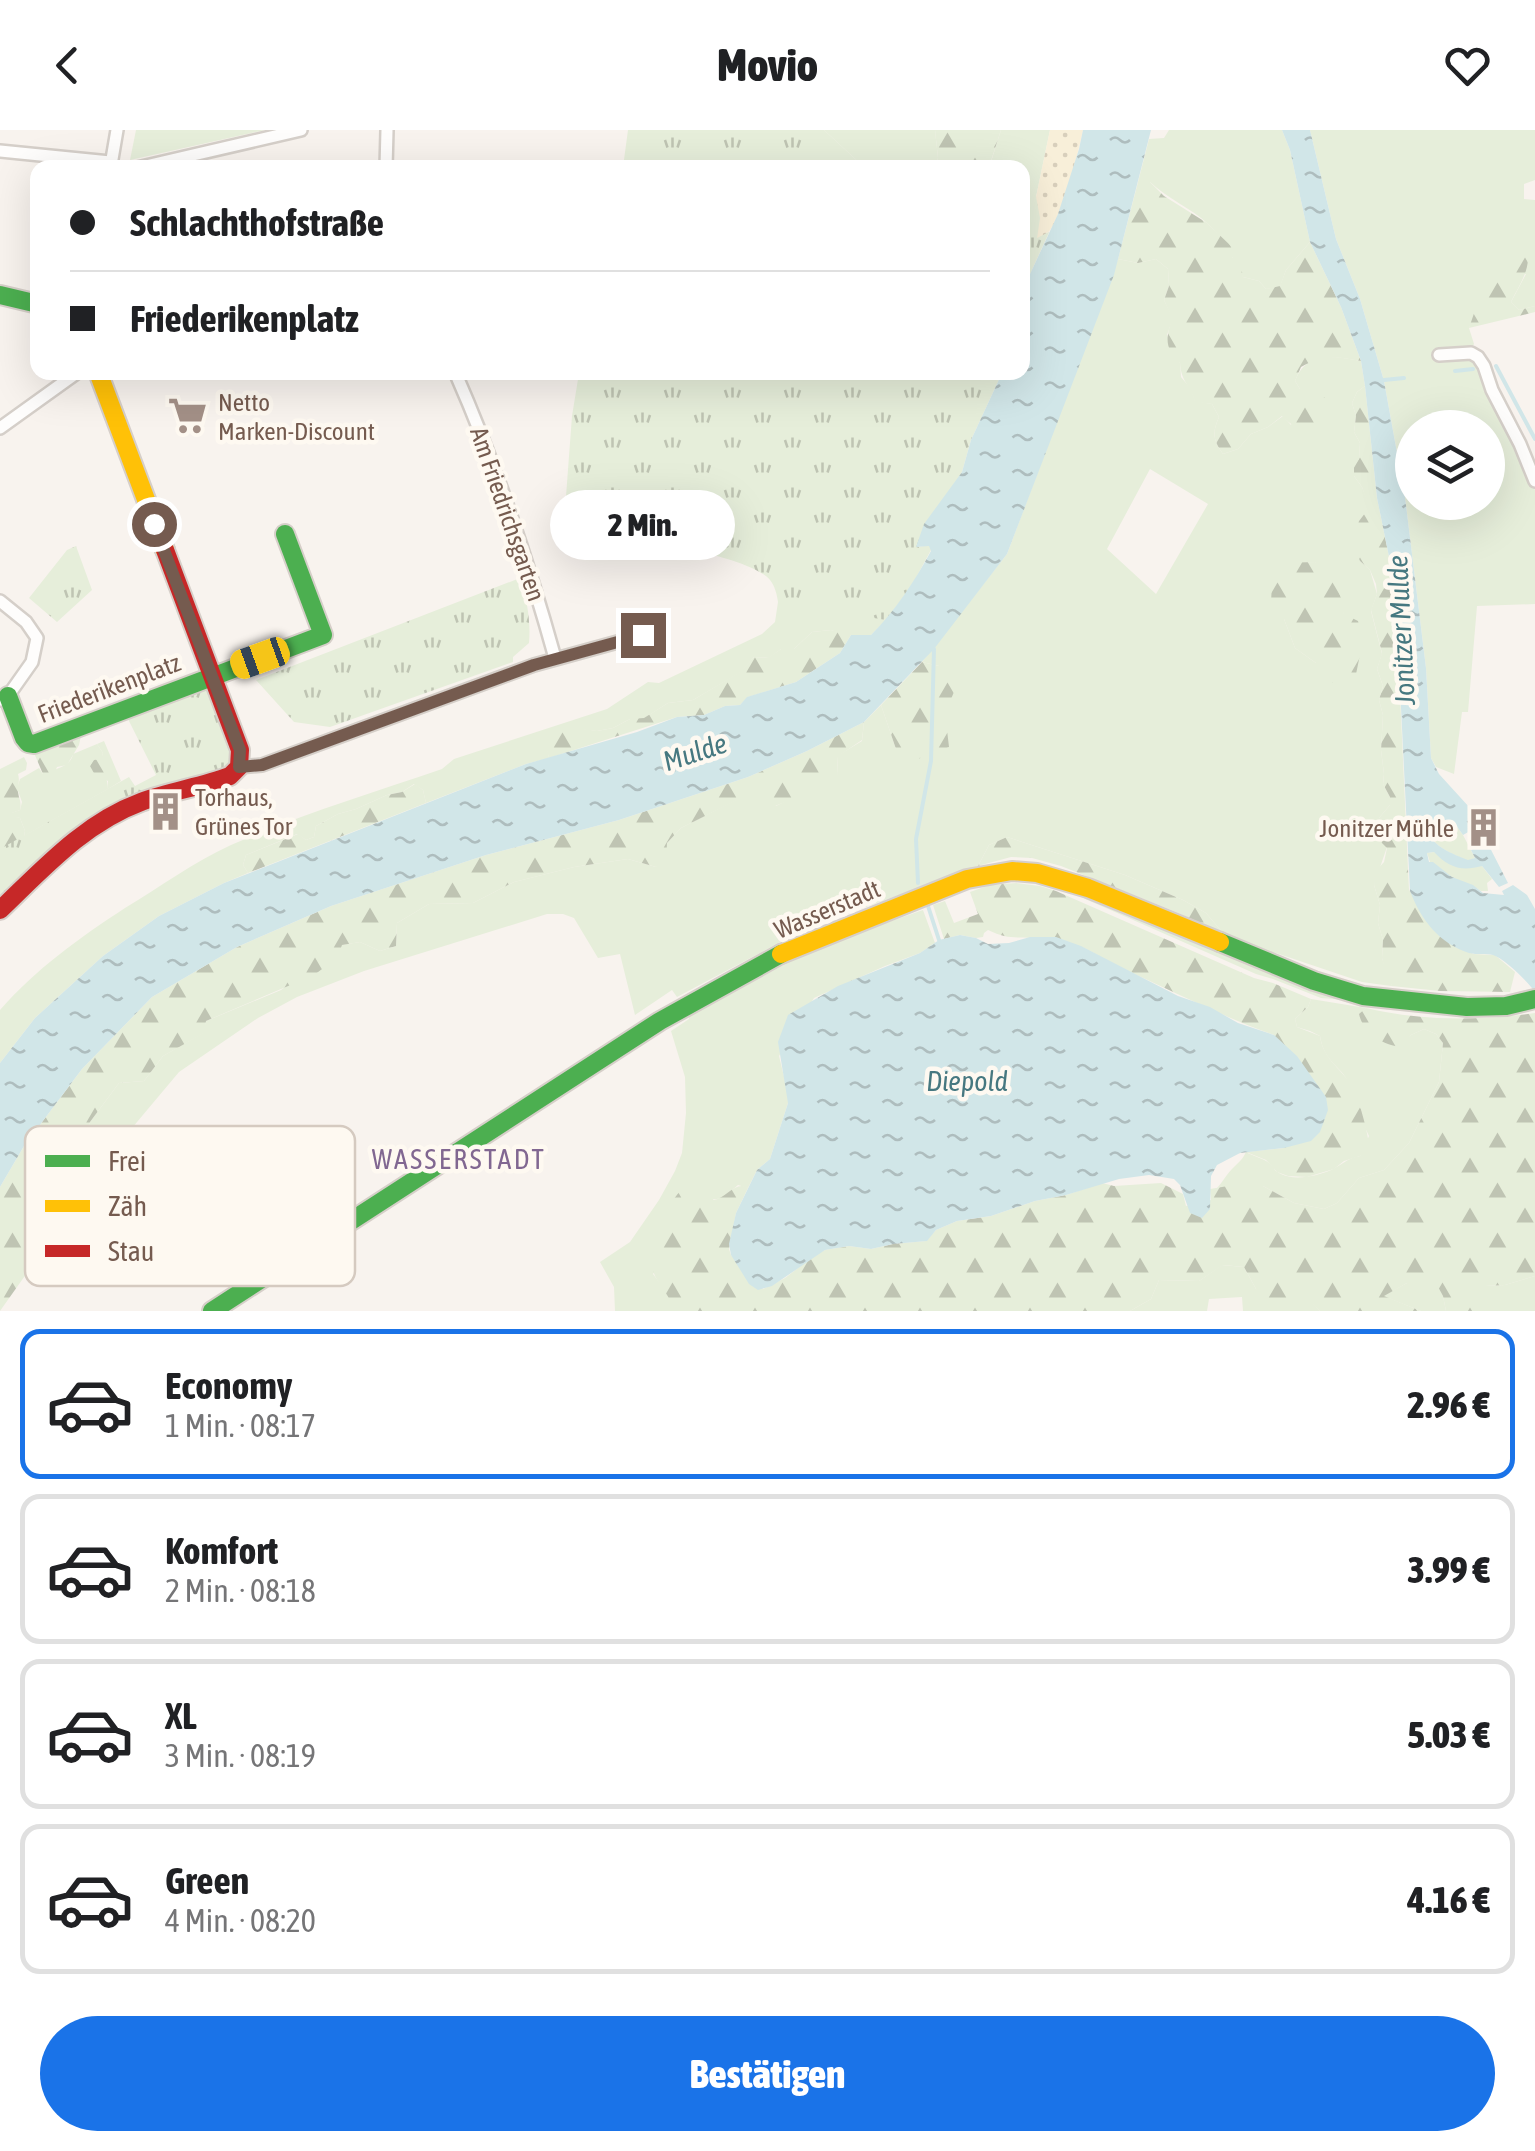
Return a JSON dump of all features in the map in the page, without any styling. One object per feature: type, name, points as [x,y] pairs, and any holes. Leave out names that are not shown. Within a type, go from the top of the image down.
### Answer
[{"type":"main road","points":[[0,295],[30,302]]},
{"type":"main road","points":[[0,910],[96,824],[145,800],[223,778],[239,767],[240,750],[101,380]]},
{"type":"main road","name":"Friederikenplatz","points":[[4,698],[24,738],[34,744],[323,635],[284,534]]},
{"type":"main road","name":"Wasserstadt","points":[[355,1219],[685,1006],[810,941],[985,875],[1025,872],[1068,881],[1314,981],[1363,996],[1468,1007],[1506,1006],[1534,1000]]},
{"type":"main road","name":"Wasserstadt","points":[[212,1311],[251,1286]]},
{"type":"street","points":[[112,160],[117,130]]},
{"type":"street","points":[[172,160],[301,130]]},
{"type":"street","points":[[386,160],[387,130]]},
{"type":"street","points":[[0,151],[71,160]]},
{"type":"street","points":[[1438,355],[1472,353],[1482,361],[1535,481]]},
{"type":"street","points":[[0,428],[67,380]]},
{"type":"street","name":"Am Friedrichsgarten","points":[[459,380],[500,482],[556,658]]},
{"type":"street","points":[[0,601],[26,622],[37,638],[32,662],[4,698]]},
{"type":"street","points":[[239,767],[262,765],[556,658],[643,635]]},
{"type":"green space","points":[[136,130],[265,130],[130,160]]},
{"type":"green space","points":[[628,130],[824,130],[856,160],[624,160]]},
{"type":"green space","points":[[824,130],[935,130],[937,160],[856,160]]},
{"type":"green space","points":[[935,130],[1001,130],[991,160],[938,158]]},
{"type":"green space","points":[[1001,130],[1050,130],[1036,197],[1038,238],[1049,232],[1030,274],[1030,160],[992,160]]},
{"type":"green space","points":[[1169,130],[1282,130],[1310,242],[1286,270],[1280,287],[1266,289],[1259,281],[1243,277],[1208,224],[1150,182],[1138,182],[1149,139],[1164,138]]},
{"type":"green space","points":[[1310,130],[1535,130],[1535,180],[1524,184],[1524,199],[1535,200],[1535,306],[1519,310],[1511,302],[1526,274],[1497,275],[1469,328],[1474,344],[1466,356],[1483,368],[1502,410],[1395,410],[1395,442],[1384,381],[1360,299],[1336,239]]},
{"type":"green space","points":[[1138,182],[1150,182],[1164,196],[1207,223],[1232,247],[1232,257],[1241,266],[1243,277],[1259,281],[1266,289],[1280,286],[1286,270],[1310,242],[1361,361],[1330,358],[1301,367],[1295,381],[1300,389],[1316,390],[1325,398],[1331,419],[1318,428],[1306,430],[1282,416],[1251,434],[1238,449],[1223,454],[1215,436],[1219,417],[1212,404],[1195,402],[1180,363],[1169,347],[1172,318],[1164,300],[1169,286],[1168,269],[1156,259],[1138,263],[1118,259]]},
{"type":"green space","points":[[1036,197],[1040,218],[1037,238],[1049,232],[1030,274],[1030,218]]},
{"type":"green space","points":[[1526,248],[1526,269],[1511,302],[1519,310],[1535,306],[1535,312],[1469,328],[1483,287],[1496,275],[1492,255]]},
{"type":"green space","points":[[1118,259],[1138,263],[1156,259],[1168,269],[1169,286],[1164,300],[1173,318],[1167,335],[1180,363],[1181,377],[1195,401],[1212,404],[1219,417],[1215,436],[1223,454],[1238,449],[1251,434],[1283,416],[1291,425],[1300,389],[1295,381],[1306,364],[1331,357],[1361,361],[1365,386],[1352,403],[1356,416],[1354,432],[1360,443],[1354,476],[1370,508],[1359,521],[1360,561],[1370,570],[1377,594],[1371,611],[1382,654],[1377,669],[1383,686],[1379,700],[1383,715],[1381,750],[1383,784],[1390,805],[1379,818],[1387,847],[1374,885],[1380,905],[1382,958],[1393,981],[1391,986],[1362,982],[1260,950],[1223,933],[1206,913],[1183,900],[1125,875],[1007,837],[989,845],[978,866],[803,930],[677,997],[672,990],[635,1015],[620,954],[598,958],[574,918],[563,914],[547,914],[364,971],[297,997],[258,1018],[179,1072],[134,1126],[89,1126],[119,1083],[144,1081],[163,1056],[203,1033],[206,1021],[281,990],[341,945],[360,942],[380,951],[396,946],[397,923],[429,904],[473,903],[514,882],[574,867],[628,859],[656,867],[667,843],[681,828],[759,788],[776,806],[838,774],[837,756],[862,741],[864,722],[881,705],[896,749],[939,666],[922,662],[1007,554]],"holes":[[[1150,469],[1208,504],[1156,594],[1107,549]],[[1315,562],[1344,614],[1316,663],[1295,648],[1284,619],[1290,564]]]},
{"type":"green space","points":[[578,380],[999,380],[971,440],[962,472],[918,547],[930,545],[931,550],[911,587],[886,620],[778,602],[770,580],[735,561],[568,527],[564,523]]},
{"type":"green space","points":[[1365,386],[1377,498],[1395,586],[1409,890],[1473,954],[1495,955],[1515,972],[1510,992],[1391,986],[1382,958],[1380,905],[1374,885],[1375,872],[1384,862],[1387,848],[1377,838],[1379,818],[1390,805],[1390,797],[1383,784],[1381,750],[1383,715],[1379,700],[1383,686],[1377,669],[1382,653],[1371,610],[1376,584],[1353,543],[1359,521],[1369,508],[1354,476],[1360,443],[1354,432],[1356,416],[1352,403]]},
{"type":"green space","points":[[1505,416],[1535,490],[1535,604],[1477,606],[1468,712],[1462,712],[1454,774],[1436,767],[1431,758],[1426,668],[1408,520],[1505,520]]},
{"type":"green space","points":[[76,546],[92,590],[57,622],[29,598],[67,550]]},
{"type":"green space","points":[[1315,562],[1335,585],[1344,614],[1358,621],[1363,640],[1355,679],[1324,684],[1316,663],[1295,648],[1284,619],[1271,604],[1272,580],[1280,563]]},
{"type":"green space","points":[[520,578],[528,610],[529,643],[513,657],[513,662],[330,727],[294,722],[256,680]]},
{"type":"green space","points":[[782,597],[886,620],[871,635],[812,632],[794,649],[781,649],[769,658],[754,657],[741,672],[693,700],[668,703],[643,719],[630,719],[613,728],[577,729],[547,746],[549,758],[426,803],[423,790],[414,784],[402,792],[338,814],[316,826],[314,837],[306,840],[297,834],[246,855],[243,865],[248,873],[159,916],[103,956],[35,1018],[0,1063],[0,1010],[14,995],[75,943],[190,867],[231,845],[442,769],[454,759],[607,709],[648,682],[659,683],[762,634],[775,622]]},
{"type":"green space","points":[[831,630],[851,635],[840,653],[796,682],[748,697],[740,705],[725,706],[704,715],[677,717],[549,758],[546,746],[558,733],[577,728],[613,728],[630,719],[644,718],[668,703],[693,700],[740,672],[754,657],[768,658],[781,649],[794,649],[812,632]]},
{"type":"green space","points":[[922,662],[939,666],[957,685],[945,713],[949,747],[918,759],[896,749],[881,705]]},
{"type":"green space","points":[[208,684],[233,751],[228,768],[131,800],[125,797],[107,806],[59,841],[0,895],[0,849],[129,777],[135,786],[156,775],[125,713]]},
{"type":"green space","points":[[864,722],[862,740],[837,757],[838,774],[833,783],[775,806],[759,789],[681,828],[667,843],[666,860],[656,867],[628,859],[574,867],[514,882],[473,903],[429,904],[397,923],[396,946],[380,951],[360,942],[342,945],[337,958],[314,975],[206,1021],[204,1033],[163,1056],[144,1081],[119,1083],[89,1126],[39,1126],[82,1069],[152,997],[237,947],[331,906],[486,855],[619,820],[748,777]]},
{"type":"green space","points":[[81,736],[67,765],[57,767],[54,775],[43,774],[34,753]]},
{"type":"green space","points":[[104,741],[121,781],[108,789],[108,781],[95,775],[90,766],[101,759],[103,753],[97,744]]},
{"type":"green space","points":[[97,744],[103,753],[108,789],[24,836],[20,818],[12,817],[11,813],[20,810],[20,779],[39,768],[43,774],[61,767],[73,754]]},
{"type":"green space","points":[[24,757],[26,770],[18,774],[20,810],[12,816],[20,818],[24,836],[44,853],[0,895],[0,769]]},
{"type":"green space","points":[[415,784],[423,790],[426,803],[248,873],[243,865],[246,855],[298,834],[306,840],[314,837],[316,826],[338,814]]},
{"type":"green space","points":[[1453,821],[1475,858],[1468,861],[1444,849],[1427,831],[1430,826]]},
{"type":"green space","points":[[1007,837],[1125,875],[1183,900],[1206,913],[1223,933],[1061,866],[1032,858],[1011,857],[978,866],[989,845]]},
{"type":"green space","points":[[1427,853],[1482,866],[1492,879],[1487,883],[1488,891],[1454,878],[1430,862]]},
{"type":"green space","points":[[1043,879],[1347,1000],[1321,998],[1256,974],[1042,882]]},
{"type":"green space","points":[[1016,883],[1056,891],[1311,999],[1295,1019],[1297,1027],[1320,1036],[1328,1056],[1351,1084],[1363,1115],[1369,1147],[1334,1169],[1307,1177],[1277,1172],[1266,1160],[1246,1152],[1284,1148],[1274,1035],[1078,946],[988,930],[983,937],[960,935],[944,939],[933,905],[945,901],[954,923],[978,914],[970,892],[990,885]]},
{"type":"green space","points":[[923,910],[935,943],[814,998],[779,1056],[788,1103],[770,1159],[757,1170],[748,1188],[738,1185],[720,1198],[707,1197],[653,1274],[672,1299],[672,1311],[615,1311],[614,1287],[600,1262],[630,1242],[659,1200],[682,1153],[685,1077],[671,1031],[689,1016],[817,947]]},
{"type":"green space","points":[[1311,999],[1366,1008],[1359,1015],[1405,1041],[1424,1029],[1436,1034],[1443,1043],[1439,1082],[1409,1143],[1384,1170],[1359,1178],[1337,1203],[1324,1209],[1294,1203],[1263,1186],[1217,1188],[1246,1152],[1293,1177],[1319,1174],[1360,1156],[1369,1136],[1352,1089],[1328,1057],[1320,1036],[1297,1027],[1295,1019]]},
{"type":"green space","points":[[1366,1008],[1450,1018],[1535,1013],[1535,1276],[1485,1286],[1485,1311],[1446,1311],[1436,1283],[1407,1283],[1384,1296],[1421,1311],[1320,1311],[1308,1299],[1276,1304],[1256,1289],[1244,1267],[1223,1265],[1199,1281],[1159,1280],[1151,1299],[1130,1311],[672,1311],[655,1276],[653,1256],[659,1230],[670,1205],[683,1189],[701,1190],[714,1200],[739,1186],[748,1188],[736,1213],[729,1249],[763,1289],[825,1250],[849,1246],[871,1249],[926,1241],[936,1230],[957,1221],[991,1216],[1102,1183],[1161,1183],[1183,1194],[1186,1206],[1211,1200],[1210,1189],[1246,1183],[1263,1186],[1294,1203],[1324,1209],[1337,1203],[1359,1178],[1384,1170],[1409,1143],[1439,1082],[1443,1043],[1436,1034],[1424,1029],[1411,1035],[1402,1047],[1388,1044],[1365,1027],[1359,1014]]},
{"type":"green space","points":[[24,1146],[25,1276],[0,1311],[0,1187]]},
{"type":"green space","points":[[1222,1265],[1244,1267],[1256,1289],[1309,1299],[1320,1311],[1243,1311],[1242,1297],[1209,1299],[1207,1311],[1130,1311],[1151,1299],[1159,1280],[1199,1281]]},
{"type":"green space","points":[[1535,1276],[1535,1311],[1485,1311],[1484,1286],[1505,1285]]},
{"type":"green space","points":[[1407,1283],[1437,1283],[1446,1311],[1421,1311],[1383,1296]]},
{"type":"sand","points":[[1050,130],[1083,130],[1060,211],[1050,230],[1037,239],[1036,197]]},
{"type":"water","name":"Mulde","points":[[1083,130],[1151,130],[1114,275],[1007,554],[934,649],[864,722],[748,777],[331,906],[237,947],[152,997],[82,1069],[39,1126],[25,1126],[25,1145],[0,1187],[0,1063],[35,1018],[103,956],[159,916],[224,883],[526,764],[677,717],[704,715],[725,706],[740,705],[747,697],[796,682],[840,653],[851,635],[871,635],[904,595],[931,551],[929,546],[916,547],[924,524],[962,472],[971,440],[999,380],[1030,380],[1030,274],[1058,214]]},
{"type":"water","name":"Jonitzer Mulde","points":[[1282,130],[1310,130],[1336,239],[1360,299],[1384,381],[1395,442],[1395,520],[1408,520],[1426,668],[1431,758],[1439,774],[1470,808],[1479,826],[1463,835],[1453,821],[1430,826],[1427,831],[1439,846],[1468,860],[1475,858],[1471,850],[1487,842],[1508,883],[1499,887],[1482,866],[1455,867],[1434,852],[1427,853],[1429,862],[1483,893],[1504,895],[1502,891],[1513,885],[1527,895],[1535,909],[1535,992],[1498,957],[1469,953],[1440,937],[1420,912],[1410,891],[1395,586],[1377,498],[1361,361],[1310,242]]},
{"type":"water","name":"Diepold","points":[[960,935],[988,944],[1056,937],[1238,1023],[1274,1035],[1297,1056],[1326,1097],[1328,1110],[1320,1132],[1311,1141],[1240,1153],[1217,1165],[1211,1176],[1210,1209],[1202,1218],[1190,1213],[1174,1179],[1149,1175],[1119,1179],[991,1216],[957,1221],[936,1230],[927,1241],[871,1249],[849,1246],[825,1250],[772,1286],[758,1290],[749,1284],[731,1255],[729,1244],[736,1213],[757,1170],[770,1159],[788,1103],[778,1042],[788,1015],[838,986],[920,953],[939,940]]},
{"type":"waterway","points":[[1496,366],[1535,439]]},
{"type":"waterway","points":[[1455,371],[1473,369]]},
{"type":"waterway","points":[[1384,380],[1404,378]]},
{"type":"waterway","points":[[918,883],[916,839],[931,761],[934,649]]},
{"type":"waterway","points":[[928,906],[939,940]]},
{"type":"traffic: fast","points":[[0,295],[30,302]]},
{"type":"traffic: fast","points":[[8,696],[24,738],[34,744],[323,635],[285,534]]},
{"type":"traffic: fast","points":[[1220,942],[1314,981],[1363,996],[1467,1007],[1506,1006],[1535,999]]},
{"type":"traffic: fast","points":[[355,1218],[660,1021],[781,954]]},
{"type":"traffic: fast","points":[[212,1311],[251,1286]]},
{"type":"traffic: slow","points":[[101,380],[165,550]]},
{"type":"traffic: slow","points":[[781,954],[967,879],[1012,871],[1037,873],[1088,888],[1220,942]]},
{"type":"traffic: jam","points":[[0,910],[65,849],[101,822],[141,802],[230,776],[239,767],[240,750],[165,550]]},
{"type":"place","name":"Netto Marken-Discount","points":[[188,416]]},
{"type":"place","name":"Torhaus, Grünes Tor","points":[[165,811]]},
{"type":"place","name":"Jonitzer Mühle","points":[[1484,828]]},
{"type":"district","name":"WASSERSTADT","points":[[459,1159]]},
{"type":"route","points":[[154,524],[240,750],[239,767],[262,765],[459,691],[556,658],[643,635]]}]
